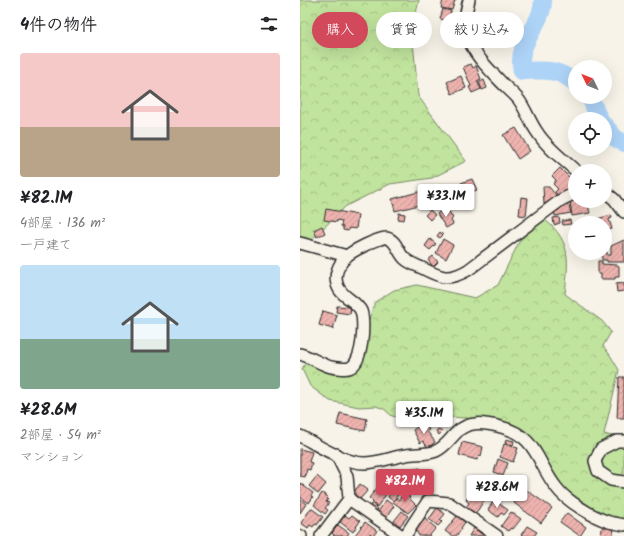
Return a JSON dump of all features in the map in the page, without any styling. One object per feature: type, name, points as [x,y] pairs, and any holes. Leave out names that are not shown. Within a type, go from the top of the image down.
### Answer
[{"type":"street","points":[[469,0],[465,22],[469,40],[475,52],[518,100],[537,132],[547,145],[568,164]]},
{"type":"street","points":[[300,354],[331,368],[349,368],[355,364],[362,344],[361,311],[341,292],[336,284],[337,269],[347,256],[380,238],[386,238],[393,242],[405,260],[434,274],[446,277],[456,277],[468,270],[568,196]]},
{"type":"street","points":[[612,197],[624,212]]},
{"type":"street","points":[[300,243],[347,256]]},
{"type":"street","points":[[300,436],[348,460],[364,463],[411,454],[431,453],[446,445],[462,428],[473,423],[503,428],[515,433],[535,450],[551,481],[565,496],[601,518],[610,522],[624,525]]},
{"type":"street","points":[[624,440],[617,441],[601,449],[595,461],[598,471],[611,480],[624,482]]},
{"type":"street","points":[[321,536],[349,499],[347,476],[336,454]]},
{"type":"street","points":[[349,499],[403,536],[428,501],[449,503],[497,536]]},
{"type":"green space","points":[[300,0],[419,0],[416,12],[376,12],[376,48],[414,48],[418,96],[466,161],[432,178],[390,184],[346,206],[300,251]]},
{"type":"green space","points":[[545,220],[560,236],[567,254],[565,294],[602,321],[611,332],[603,346],[619,370],[604,434],[624,439],[624,521],[603,515],[559,485],[553,477],[545,457],[537,444],[511,425],[451,417],[412,420],[392,416],[384,409],[376,406],[359,407],[330,401],[310,386],[302,369],[306,362],[313,365],[356,368],[375,302],[394,290],[417,285],[475,298],[498,285],[522,236],[536,224]]},
{"type":"building","points":[[443,0],[455,0],[452,10],[441,8]]},
{"type":"building","points":[[443,9],[451,11],[451,12],[442,12]]},
{"type":"building","points":[[471,64],[473,68],[476,66],[481,79],[477,81],[481,89],[472,93],[469,87],[471,86],[463,67]]},
{"type":"building","points":[[461,76],[466,88],[452,94],[447,82]]},
{"type":"building","points":[[484,80],[487,88],[482,90],[479,82]]},
{"type":"building","points":[[516,128],[530,151],[518,159],[503,135]]},
{"type":"building","points":[[560,168],[568,176],[568,190],[559,197],[555,192],[558,189],[553,184],[556,180],[552,176]]},
{"type":"building","points":[[472,179],[477,190],[470,192],[471,194],[445,204],[441,194],[458,187],[462,187],[461,183]]},
{"type":"building","points":[[543,187],[549,187],[556,195],[544,204]]},
{"type":"building","points":[[422,191],[424,198],[422,199],[423,204],[395,211],[392,199]]},
{"type":"building","points":[[437,197],[441,200],[435,210],[431,208]]},
{"type":"building","points":[[521,197],[528,198],[526,216],[519,215]]},
{"type":"building","points":[[568,205],[571,213],[555,216],[554,211],[559,210],[559,207]]},
{"type":"building","points":[[446,207],[453,218],[451,220],[453,224],[446,228],[437,214]]},
{"type":"building","points":[[571,208],[589,208],[590,213],[572,216]]},
{"type":"building","points":[[326,209],[358,215],[356,229],[349,228],[348,231],[343,230],[343,227],[341,226],[342,221],[337,220],[337,222],[324,220]]},
{"type":"building","points":[[430,210],[435,215],[430,220],[425,215]]},
{"type":"building","points":[[399,213],[405,214],[404,220],[398,219]]},
{"type":"building","points":[[559,217],[560,223],[554,225],[553,218]]},
{"type":"building","points":[[568,220],[568,224],[563,225],[562,221]]},
{"type":"building","points":[[322,226],[325,233],[317,237],[314,230]]},
{"type":"building","points":[[440,232],[443,235],[440,238],[437,236]]},
{"type":"building","points":[[430,239],[436,244],[430,250],[425,246]]},
{"type":"building","points":[[443,239],[453,245],[446,259],[436,253]]},
{"type":"building","points":[[624,240],[624,262],[607,262],[607,260],[612,260],[612,246]]},
{"type":"building","points":[[433,256],[438,262],[433,267],[428,260]]},
{"type":"building","points":[[598,261],[602,261],[602,264],[619,266],[619,277],[615,277],[615,279],[601,279],[601,274],[598,274]]},
{"type":"building","points":[[624,283],[624,291],[617,292],[616,284]]},
{"type":"building","points":[[337,306],[351,307],[350,314],[336,312]]},
{"type":"building","points":[[323,311],[337,315],[333,329],[319,325]]},
{"type":"building","points":[[619,377],[624,377],[624,418],[617,418]]},
{"type":"building","points":[[340,413],[367,419],[365,431],[337,425]]},
{"type":"building","points":[[424,422],[429,430],[427,431],[435,442],[428,448],[423,441],[420,443],[413,430]]},
{"type":"building","points":[[438,429],[442,432],[439,435],[436,431]]},
{"type":"building","points":[[506,439],[514,441],[513,445],[505,443]]},
{"type":"building","points":[[462,442],[483,447],[481,456],[478,455],[477,460],[459,455]]},
{"type":"building","points":[[504,444],[518,448],[513,462],[500,457]]},
{"type":"building","points":[[300,449],[312,452],[309,462],[312,463],[310,470],[307,469],[305,477],[300,476]]},
{"type":"building","points":[[498,459],[508,463],[503,476],[494,472]]},
{"type":"building","points":[[420,468],[426,490],[416,492],[414,485],[410,486],[407,475],[411,474],[410,470]]},
{"type":"building","points":[[317,476],[326,484],[318,494],[309,486]]},
{"type":"building","points":[[300,483],[313,493],[311,496],[313,497],[309,503],[300,497]]},
{"type":"building","points":[[360,484],[368,490],[360,499],[353,493]]},
{"type":"building","points":[[377,488],[380,491],[382,489],[387,493],[377,507],[369,498]]},
{"type":"building","points":[[525,489],[552,508],[541,523],[514,503]]},
{"type":"building","points":[[476,490],[486,497],[475,513],[466,507],[469,503],[466,500],[472,491],[474,493]]},
{"type":"building","points":[[392,491],[398,495],[393,501],[388,497]]},
{"type":"building","points":[[404,492],[416,505],[408,513],[393,502],[396,498],[399,500]]},
{"type":"building","points":[[322,493],[328,497],[326,502],[329,503],[325,508],[328,510],[325,514],[314,505]]},
{"type":"building","points":[[300,499],[306,504],[300,513]]},
{"type":"building","points":[[386,500],[394,506],[386,518],[378,512]]},
{"type":"building","points":[[494,500],[508,510],[504,515],[501,513],[498,517],[488,510]]},
{"type":"building","points":[[372,504],[378,509],[376,512],[370,507]]},
{"type":"building","points":[[311,508],[323,517],[317,525],[315,524],[313,527],[310,525],[308,528],[301,523]]},
{"type":"building","points":[[437,508],[445,514],[440,520],[442,522],[438,526],[429,519]]},
{"type":"building","points":[[402,511],[408,516],[400,526],[394,521]]},
{"type":"building","points":[[511,512],[521,519],[513,529],[511,528],[508,531],[501,526]]},
{"type":"building","points":[[567,513],[586,527],[580,536],[560,522]]},
{"type":"building","points":[[345,515],[349,518],[352,515],[360,521],[353,532],[340,522]]},
{"type":"building","points":[[457,516],[465,522],[461,528],[462,529],[456,536],[452,536],[445,531]]},
{"type":"building","points":[[425,519],[436,528],[429,536],[419,536],[416,530]]},
{"type":"building","points":[[365,522],[377,531],[373,536],[370,533],[369,536],[356,536],[355,535]]},
{"type":"building","points":[[338,525],[349,533],[347,536],[333,536],[334,535],[332,533]]},
{"type":"building","points":[[527,526],[537,532],[534,536],[521,535]]},
{"type":"building","points":[[603,526],[614,530],[612,536],[600,536]]},
{"type":"building","points":[[474,528],[483,535],[483,536],[469,536]]},
{"type":"waterway","points":[[543,0],[539,18],[522,52],[522,71],[544,70],[557,72],[568,78]]},
{"type":"waterway","points":[[593,104],[596,112]]},
{"type":"waterway","points":[[612,134],[624,143]]}]
